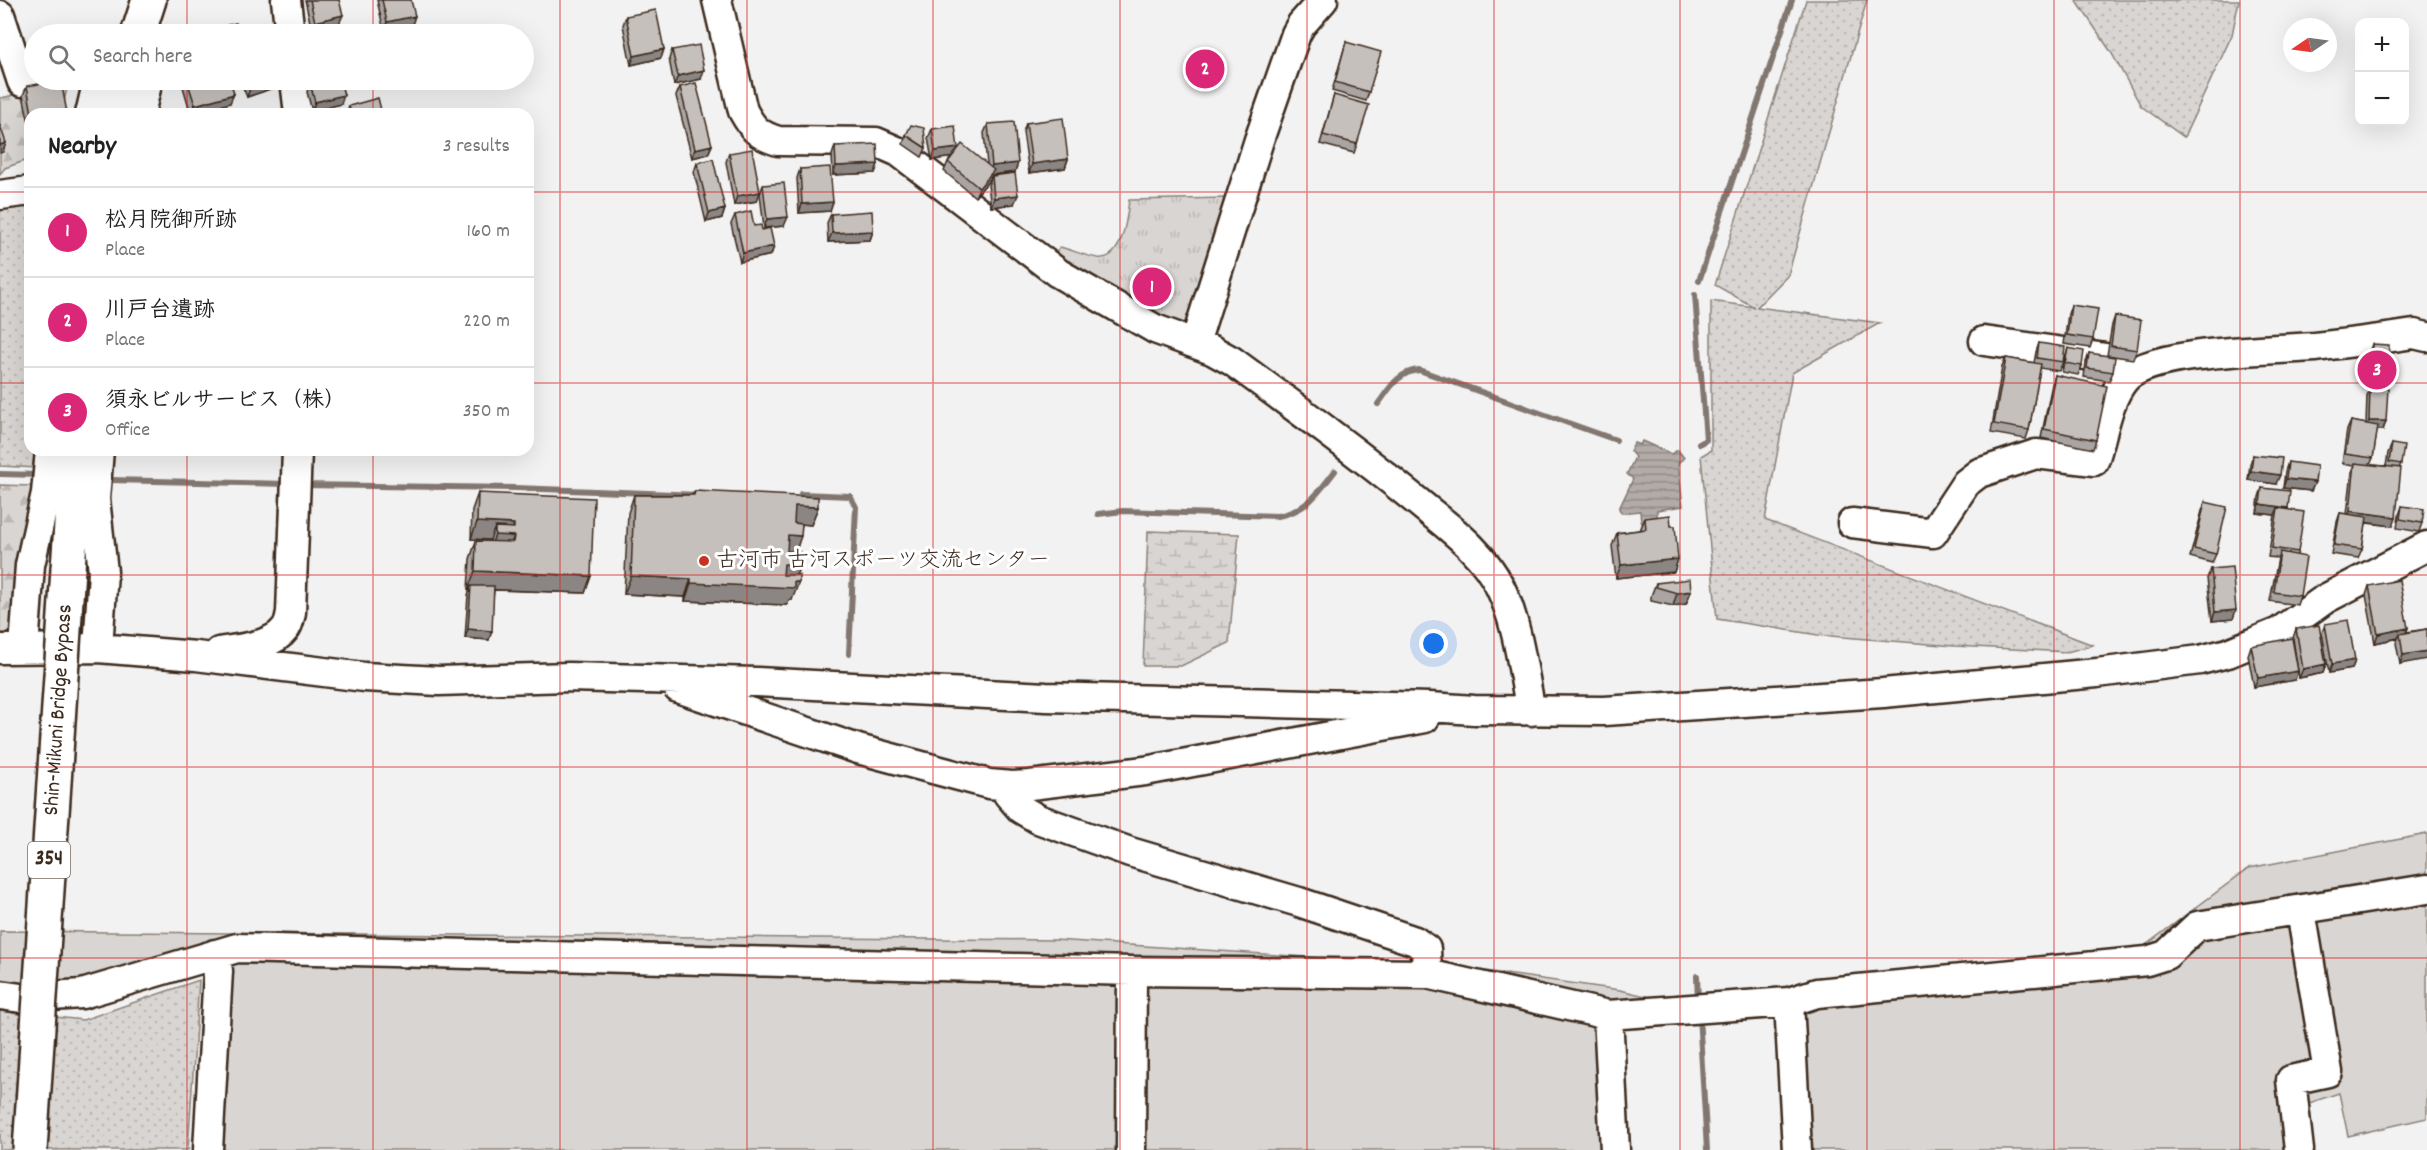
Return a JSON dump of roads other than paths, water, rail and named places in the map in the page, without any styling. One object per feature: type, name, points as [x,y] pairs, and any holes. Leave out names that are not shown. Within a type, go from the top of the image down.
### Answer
[{"type":"highway","points":[[140,24],[149,0]]},
{"type":"highway","points":[[121,108],[125,90]]},
{"type":"highway","name":"Shin-Mikuni Bridge Bypass","points":[[30,1150],[76,456]]},
{"type":"street","points":[[286,0],[289,24]]},
{"type":"street","points":[[717,0],[743,111],[751,126],[763,137],[778,141],[876,142],[899,152],[1058,273],[1155,330],[1195,343],[1232,361],[1371,463],[1461,537],[1483,561],[1500,586],[1509,611],[1531,711]]},
{"type":"street","points":[[1195,343],[1296,34],[1323,0]]},
{"type":"street","points":[[0,15],[22,82],[24,82]]},
{"type":"street","points":[[81,108],[86,90]]},
{"type":"street","points":[[91,108],[96,90]]},
{"type":"street","points":[[141,108],[146,90]]},
{"type":"street","points":[[296,90],[298,108]]},
{"type":"street","points":[[0,195],[24,192]]},
{"type":"street","points":[[1852,523],[1933,533],[1966,483],[1979,473],[2036,454],[2094,461],[2113,400],[2124,379],[2135,370],[2196,355],[2310,347],[2414,334],[2427,337]]},
{"type":"street","points":[[1984,341],[2106,358],[2135,370]]},
{"type":"street","points":[[49,456],[46,493],[12,648],[98,648],[364,677],[418,680],[570,677],[757,682],[1046,697],[1531,711],[1604,711],[1883,693],[2097,673],[2171,664],[2228,653],[2279,632],[2325,599],[2427,546]]},
{"type":"street","points":[[98,648],[103,572],[95,499],[99,456]]},
{"type":"street","points":[[196,657],[266,642],[279,636],[287,628],[291,612],[297,456]]},
{"type":"street","points":[[657,680],[858,749],[989,784],[1012,786],[1145,771],[1474,710]]},
{"type":"street","points":[[1012,786],[1008,794],[1021,809],[1038,819],[1130,852],[1299,902],[1415,940],[1426,949],[1426,974]]},
{"type":"street","points":[[0,995],[21,998],[82,994],[237,948],[1132,971],[1426,974],[1608,1015],[1789,1002],[1817,993],[2147,961],[2166,955],[2197,927],[2427,889]]},
{"type":"street","points":[[2299,1150],[2291,1080],[2328,1072],[2301,911]]},
{"type":"street","points":[[208,1150],[218,971],[214,954]]},
{"type":"street","points":[[1131,1150],[1132,971]]},
{"type":"street","points":[[1789,1002],[1797,1150]]},
{"type":"street","points":[[1608,1015],[1615,1150]]},
{"type":"waterway","points":[[1699,281],[1792,0]]},
{"type":"waterway","points":[[1695,295],[1706,440],[1699,444]]},
{"type":"waterway","points":[[1378,404],[1400,377],[1419,370],[1616,440]]},
{"type":"waterway","points":[[1098,514],[1123,511],[1278,516],[1297,510],[1311,500],[1335,471]]},
{"type":"waterway","points":[[0,474],[38,475]]},
{"type":"waterway","points":[[110,480],[289,484]]},
{"type":"waterway","points":[[302,485],[516,488],[700,495]]},
{"type":"waterway","points":[[801,494],[850,496],[856,507],[849,654]]},
{"type":"waterway","points":[[1697,976],[1698,1002]]},
{"type":"waterway","points":[[1699,1015],[1707,1150]]},
{"type":"place","name":"川戸台遺跡","points":[[1205,69]]},
{"type":"place","name":"松月院御所跡","points":[[1152,287]]},
{"type":"place","name":"須永ビルサービス（株）","points":[[2377,370]]},
{"type":"place","name":"古河市 古河スポーツ交流センター","points":[[704,561]]}]
